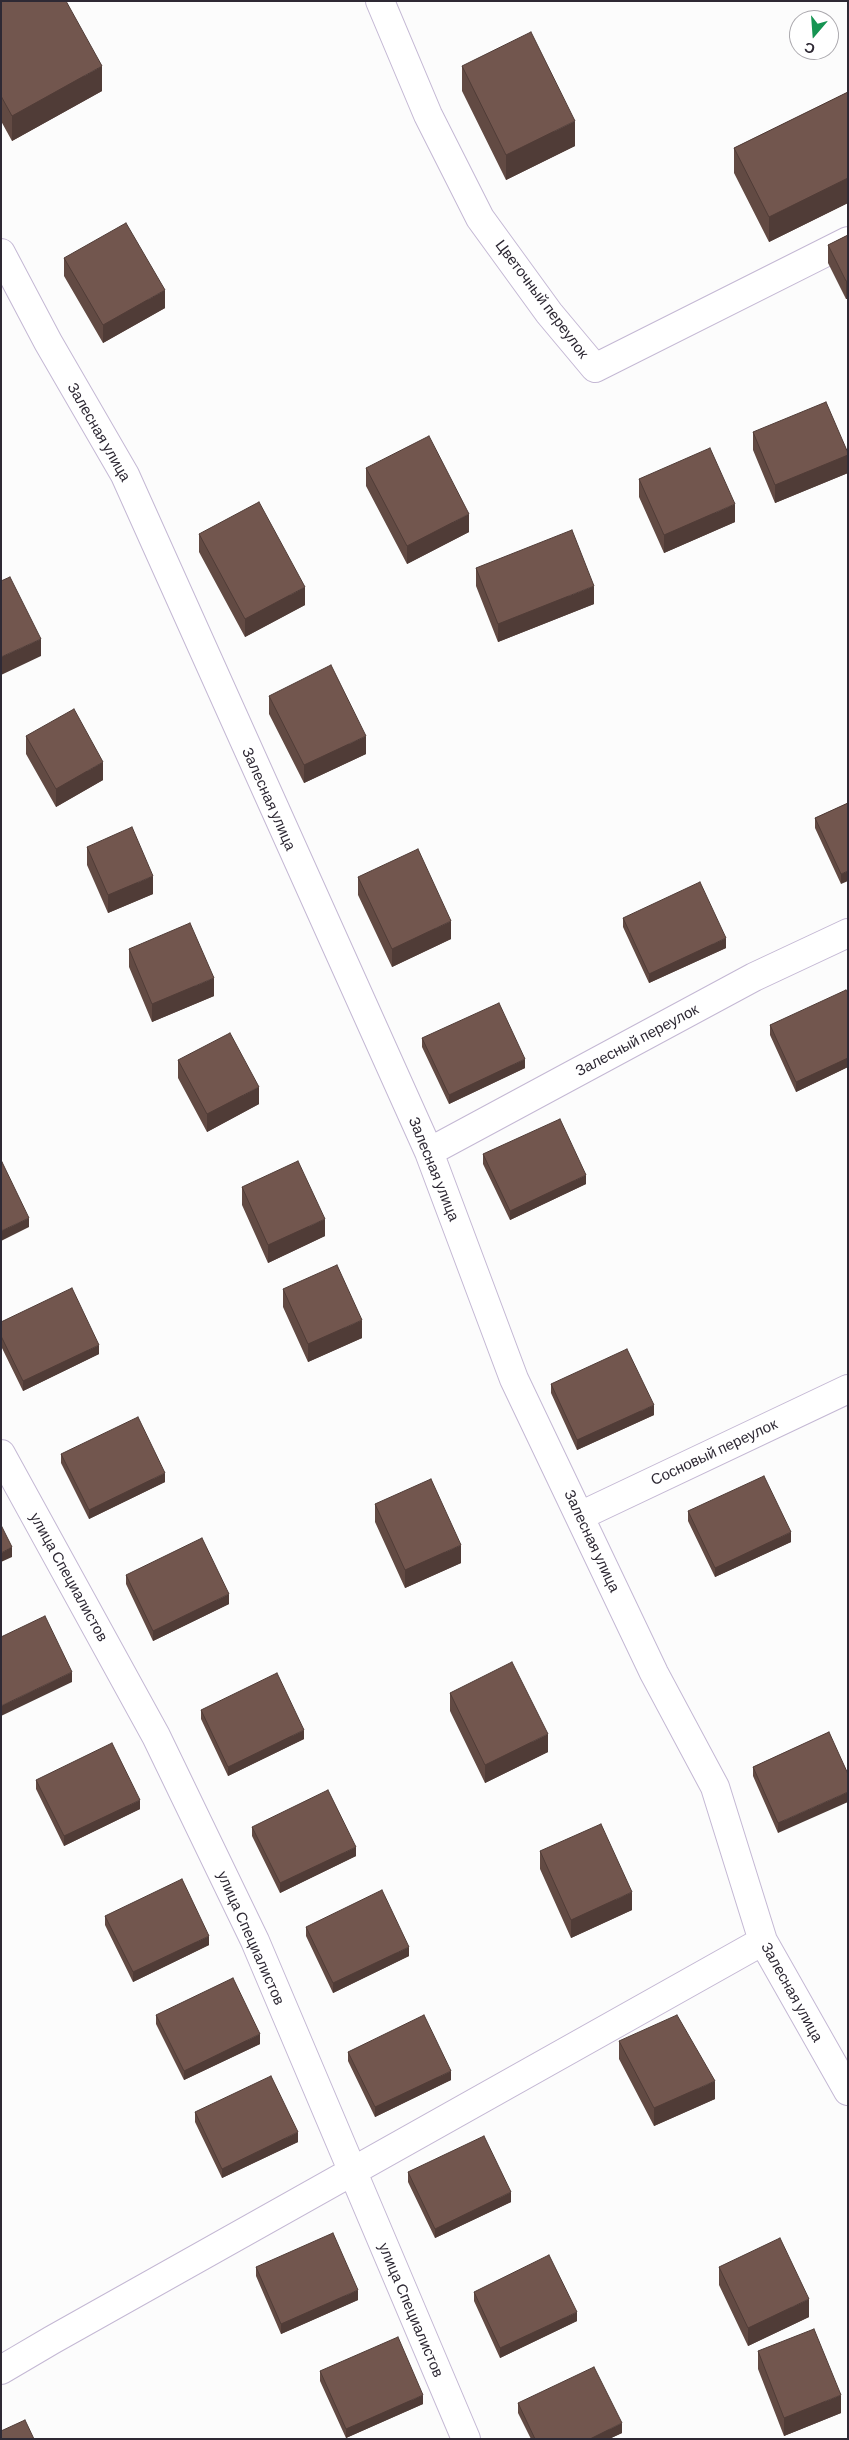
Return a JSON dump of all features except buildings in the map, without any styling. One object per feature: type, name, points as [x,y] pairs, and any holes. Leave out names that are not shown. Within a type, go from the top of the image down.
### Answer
[{"type":"street","name":"Цветочный переулок","points":[[380,1],[428,115],[480,218],[549,313],[595,368],[848,241]]},
{"type":"street","name":"Залесная улица","points":[[1,253],[48,342],[125,475],[429,1152],[514,1378],[654,1673],[715,1787],[763,1940],[848,2091]]},
{"type":"street","name":"Залесный переулок","points":[[429,1152],[754,977],[848,933]]},
{"type":"street","name":"Сосновый переулок","points":[[580,1516],[848,1388]]},
{"type":"street","name":"улица Специалистов","points":[[1,1454],[156,1736],[255,1941],[466,2439]]},
{"type":"street","points":[[1,2370],[763,1940]]}]
